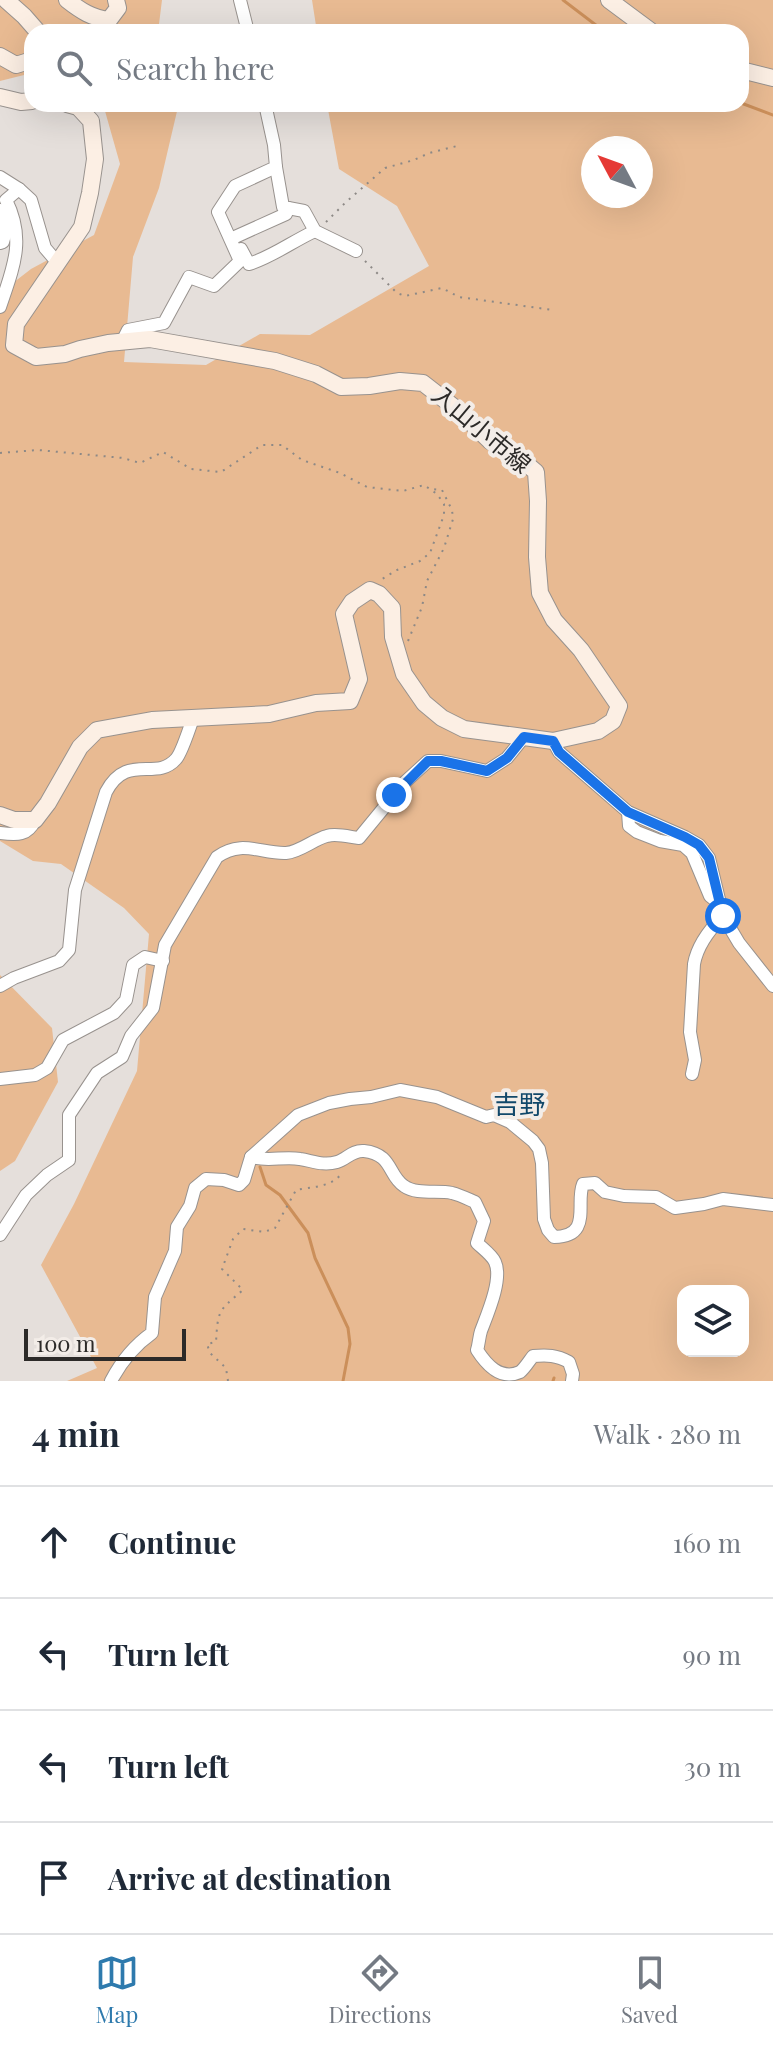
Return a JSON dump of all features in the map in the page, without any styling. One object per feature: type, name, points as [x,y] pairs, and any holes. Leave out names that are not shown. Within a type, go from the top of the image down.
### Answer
[{"type":"main road","points":[[6,0],[31,24]]},
{"type":"main road","points":[[67,0],[95,18],[109,20],[118,8],[116,0]]},
{"type":"main road","points":[[609,0],[641,24]]},
{"type":"main road","points":[[0,56],[16,65],[24,62]]},
{"type":"main road","points":[[749,72],[773,78]]},
{"type":"main road","points":[[0,97],[24,102]]},
{"type":"main road","name":"入山小市線","points":[[83,112],[91,121],[95,159],[82,227],[16,324],[14,345],[36,357],[150,339],[275,361],[316,374],[341,387],[400,381],[423,383],[490,441],[516,455],[536,472],[540,593],[554,620],[581,650],[619,706],[613,721],[598,731],[553,741],[464,729],[442,718],[424,703],[404,674],[393,637],[392,608],[379,594]]},
{"type":"main road","points":[[0,815],[14,820],[35,820],[80,747],[97,730],[152,720],[269,714],[316,703],[350,701],[359,679],[344,614],[352,602],[370,590],[379,594]]},
{"type":"street","points":[[240,0],[246,24]]},
{"type":"street","points":[[267,112],[283,207],[304,211],[315,231],[356,251]]},
{"type":"street","points":[[276,167],[235,186],[218,212],[232,238],[249,264],[315,231]]},
{"type":"street","points":[[0,177],[31,200],[45,248],[57,262]]},
{"type":"street","points":[[0,307],[16,258],[17,233],[14,216],[6,200],[19,189]]},
{"type":"street","points":[[232,238],[275,220],[286,214],[288,208]]},
{"type":"street","points":[[0,210],[7,232],[0,243]]},
{"type":"street","points":[[122,342],[128,330],[164,323],[189,277],[214,286],[240,261],[232,238]]},
{"type":"street","points":[[0,986],[59,961],[69,950],[75,890],[113,778],[127,770],[162,767],[176,759],[193,718]]},
{"type":"street","points":[[0,1235],[26,1195],[69,1160],[69,1115],[97,1073],[122,1057],[131,1036],[153,1008],[165,945],[212,863],[223,853],[247,847],[290,853],[329,835],[359,838],[405,782],[428,761],[487,771],[507,758],[524,737]]},
{"type":"street","points":[[553,741],[559,752],[628,812],[699,845],[709,858],[723,916],[739,943],[773,986]]},
{"type":"street","points":[[0,833],[25,833],[35,820]]},
{"type":"street","points":[[692,1074],[695,1060],[690,1032],[695,955],[723,916]]},
{"type":"street","points":[[0,1079],[35,1075],[47,1068],[63,1040],[114,1013],[126,1000],[133,965],[145,957],[163,961]]},
{"type":"street","points":[[111,1381],[141,1341],[152,1333],[155,1297],[175,1251],[177,1227],[190,1206],[195,1188],[206,1179],[239,1185],[244,1180],[251,1157],[298,1115],[329,1103],[400,1090],[437,1097],[486,1117],[494,1115],[510,1122],[539,1149],[544,1219],[554,1237],[573,1232],[580,1220],[582,1208],[579,1193],[583,1184],[595,1183],[605,1192],[624,1196],[656,1197],[675,1208],[723,1199],[773,1205]]},
{"type":"street","points":[[251,1157],[261,1160],[300,1159],[322,1164],[339,1162],[355,1151],[367,1151],[379,1156],[406,1188],[454,1193],[475,1202],[484,1221],[477,1243],[495,1262],[496,1272],[488,1318],[477,1350],[490,1371],[511,1377],[521,1372],[533,1356],[548,1354],[560,1357],[569,1362],[572,1381]]},
{"type":"path","points":[[315,231],[385,168],[457,146]]},
{"type":"path","points":[[356,251],[397,293],[405,296],[442,288],[459,297],[553,310]]},
{"type":"path","points":[[0,453],[38,450],[123,458],[140,463],[163,452],[191,469],[221,472],[262,445],[282,445],[302,460],[340,473],[367,487],[403,491],[424,485],[437,494],[444,504],[444,515],[430,553],[381,580],[376,585],[379,594]]},
{"type":"path","points":[[408,642],[422,607],[427,581],[444,548],[453,519],[442,490],[430,489]]},
{"type":"path","points":[[228,1381],[226,1368],[210,1353],[207,1344],[216,1342],[222,1308],[243,1290],[222,1269],[233,1239],[243,1229],[264,1232],[275,1228],[296,1190],[330,1184],[340,1178],[342,1170],[339,1162]]},
{"type":"shaded area","points":[[0,0],[162,0],[159,24],[24,24],[24,75],[0,81]]},
{"type":"shaded area","points":[[312,0],[773,0],[773,1381],[67,1381],[97,1368],[41,1265],[74,1204],[137,1071],[149,934],[124,908],[61,864],[33,861],[0,841],[0,293],[31,269],[94,235],[120,164],[105,112],[177,112],[159,188],[133,257],[124,362],[206,365],[260,334],[310,335],[429,266],[397,206],[339,169],[328,112],[749,112],[749,24],[316,24]]},
{"type":"shaded area","points":[[0,975],[52,1028],[58,1082],[15,1161],[0,1171]]},
{"type":"waterway","points":[[563,0],[594,24]]},
{"type":"waterway","points":[[749,106],[773,115]]},
{"type":"waterway","points":[[260,1167],[266,1185],[280,1195],[308,1233],[315,1258],[348,1328],[350,1344],[343,1381]]},
{"type":"district","name":"吉野","points":[[519,1105]]},
{"type":"route","points":[[394,795],[428,761],[487,771],[507,758],[524,737],[553,741],[559,752],[628,812],[699,845],[709,858],[723,916]]}]
